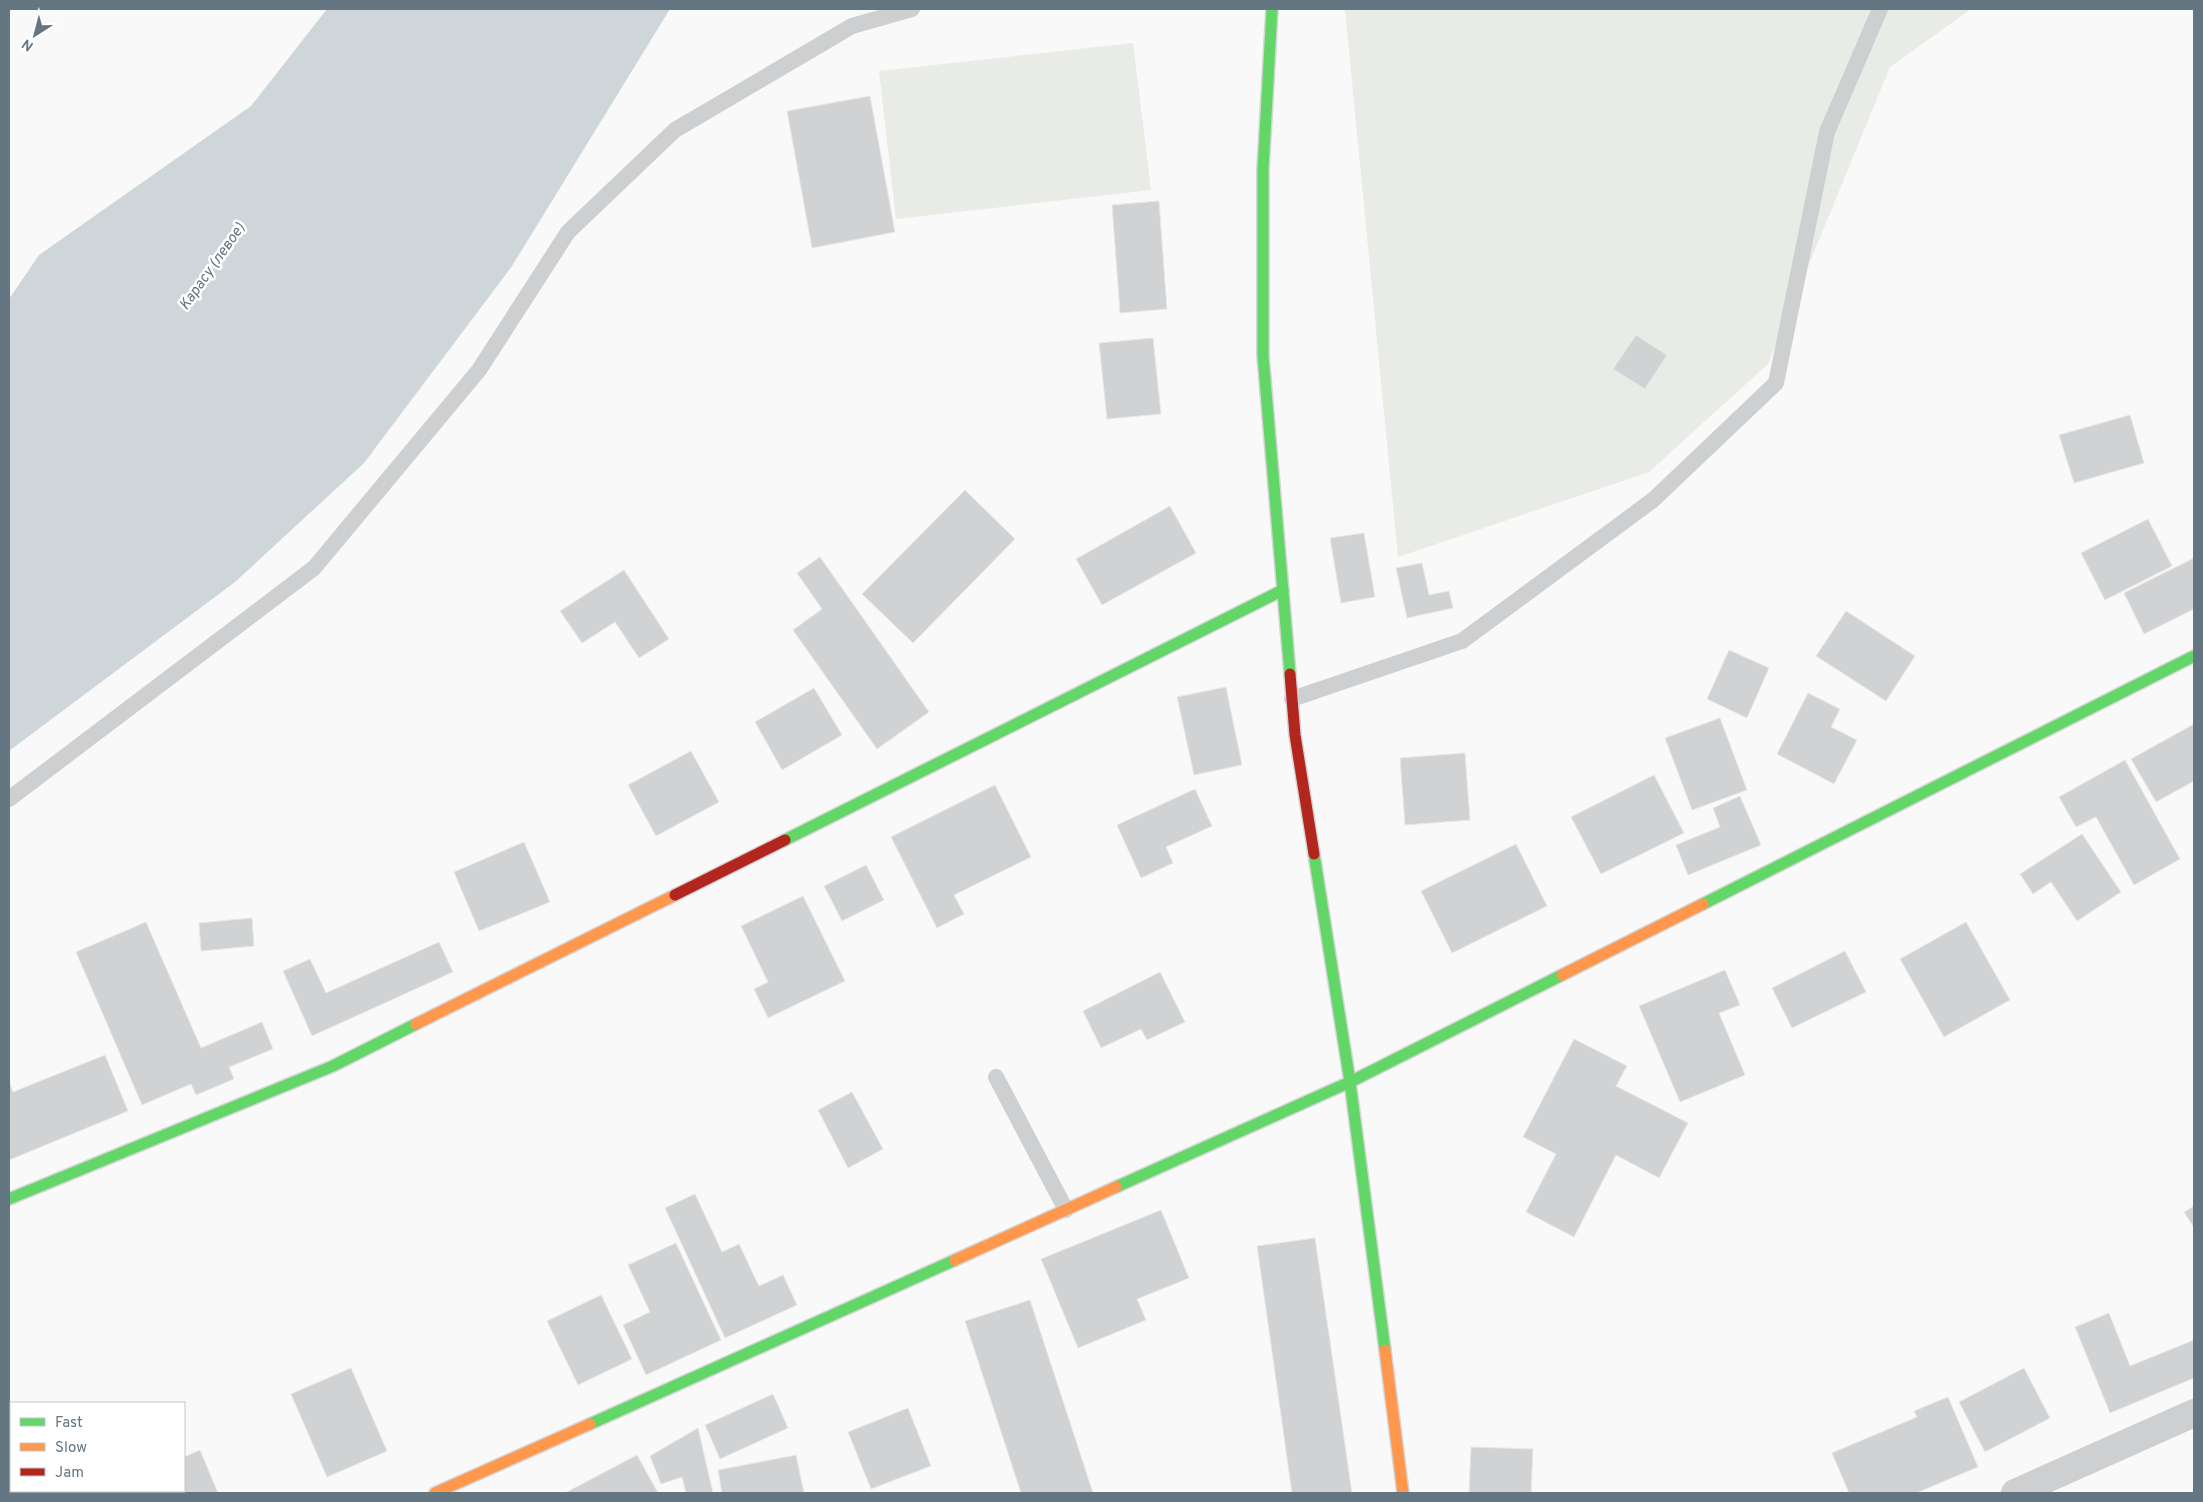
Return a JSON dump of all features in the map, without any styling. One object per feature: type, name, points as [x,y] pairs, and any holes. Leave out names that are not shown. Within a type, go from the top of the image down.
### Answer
[{"type":"street","points":[[1272,9],[1263,169],[1263,356],[1295,735],[1350,1082],[1403,1493]]},
{"type":"street","points":[[9,1199],[333,1066],[1283,590]]},
{"type":"street","points":[[435,1493],[1350,1082],[2194,656]]},
{"type":"street","points":[[2015,1493],[2194,1413]]},
{"type":"lane","points":[[9,799],[314,568],[479,370],[568,232],[675,130],[852,26],[912,9]]},
{"type":"lane","points":[[1292,699],[1462,641],[1653,500],[1776,383],[1827,132],[1880,9]]},
{"type":"lane","points":[[996,1077],[1066,1210]]},
{"type":"shaded area","points":[[1345,9],[1971,9],[1890,67],[1768,364],[1649,472],[1398,557]]},
{"type":"shaded area","points":[[1133,43],[1151,190],[896,219],[879,71]]},
{"type":"water","name":"Карасу (левое)","points":[[327,9],[670,9],[512,266],[364,463],[235,582],[9,751],[9,299],[39,255],[251,106]]},
{"type":"building","points":[[870,96],[895,232],[812,248],[787,111]]},
{"type":"building","points":[[1159,201],[1167,309],[1120,313],[1112,205]]},
{"type":"building","points":[[1636,335],[1667,355],[1645,389],[1613,369]]},
{"type":"building","points":[[1153,338],[1161,414],[1107,419],[1099,343]]},
{"type":"building","points":[[2130,415],[2144,463],[2074,483],[2059,435]]},
{"type":"building","points":[[965,490],[1015,539],[913,643],[862,594]]},
{"type":"building","points":[[1170,506],[1196,553],[1102,605],[1076,559]]},
{"type":"building","points":[[2148,519],[2172,566],[2105,600],[2081,553]]},
{"type":"building","points":[[1364,533],[1375,597],[1341,603],[1330,538]]},
{"type":"building","points":[[820,557],[929,712],[877,749],[793,630],[822,609],[797,573]]},
{"type":"building","points":[[2194,558],[2194,609],[2144,634],[2124,593]]},
{"type":"building","points":[[1422,563],[1429,595],[1449,591],[1453,608],[1407,618],[1396,568]]},
{"type":"building","points":[[624,570],[669,639],[639,658],[615,622],[582,643],[560,611]]},
{"type":"building","points":[[1846,611],[1915,656],[1886,701],[1816,656]]},
{"type":"building","points":[[1729,650],[1769,668],[1747,718],[1707,699]]},
{"type":"building","points":[[1226,687],[1242,765],[1194,775],[1177,697]]},
{"type":"building","points":[[814,688],[842,735],[782,770],[755,722]]},
{"type":"building","points":[[1808,693],[1840,709],[1831,727],[1857,740],[1834,784],[1777,754]]},
{"type":"building","points":[[1720,718],[1747,790],[1692,810],[1665,738]]},
{"type":"building","points":[[2194,724],[2194,781],[2156,802],[2131,759]]},
{"type":"building","points":[[691,751],[719,802],[656,836],[628,785]]},
{"type":"building","points":[[1465,753],[1470,820],[1405,825],[1400,758]]},
{"type":"building","points":[[2125,760],[2180,859],[2134,885],[2096,817],[2076,827],[2059,797]]},
{"type":"building","points":[[1654,775],[1684,833],[1601,874],[1571,817]]},
{"type":"building","points":[[995,785],[1031,857],[954,895],[964,914],[937,928],[891,837]]},
{"type":"building","points":[[1195,789],[1212,826],[1166,847],[1173,863],[1141,878],[1117,825]]},
{"type":"building","points":[[1740,796],[1761,845],[1688,875],[1676,845],[1720,827],[1713,808]]},
{"type":"building","points":[[2082,834],[2121,892],[2077,921],[2051,882],[2033,894],[2020,874]]},
{"type":"building","points":[[524,842],[550,902],[479,931],[454,872]]},
{"type":"building","points":[[1516,844],[1547,906],[1452,953],[1421,891]]},
{"type":"building","points":[[866,865],[884,900],[842,921],[824,886]]},
{"type":"building","points":[[803,896],[845,981],[768,1018],[754,989],[768,982],[741,926]]},
{"type":"building","points":[[252,918],[254,946],[201,951],[199,923]]},
{"type":"building","points":[[146,922],[201,1048],[262,1022],[273,1049],[229,1067],[234,1079],[196,1095],[191,1084],[142,1105],[76,952]]},
{"type":"building","points":[[1966,922],[2010,1000],[1944,1037],[1900,959]]},
{"type":"building","points":[[439,942],[453,972],[312,1036],[283,971],[310,959],[326,993]]},
{"type":"building","points":[[1845,951],[1866,992],[1792,1028],[1772,988]]},
{"type":"building","points":[[1725,970],[1740,1005],[1719,1013],[1745,1075],[1680,1102],[1639,1006]]},
{"type":"building","points":[[1160,972],[1185,1022],[1147,1040],[1141,1029],[1101,1048],[1083,1011]]},
{"type":"building","points":[[1574,1039],[1627,1066],[1616,1086],[1688,1123],[1659,1178],[1616,1155],[1574,1237],[1526,1212],[1556,1154],[1523,1137]]},
{"type":"building","points":[[105,1055],[128,1111],[9,1160],[9,1081],[13,1092]]},
{"type":"building","points":[[852,1092],[883,1149],[848,1168],[818,1110]]},
{"type":"building","points":[[695,1194],[722,1252],[739,1244],[759,1286],[783,1275],[797,1305],[725,1338],[665,1208]]},
{"type":"building","points":[[2194,1206],[2194,1228],[2184,1212]]},
{"type":"building","points":[[1161,1210],[1189,1278],[1137,1299],[1146,1320],[1078,1348],[1041,1259]]},
{"type":"building","points":[[1315,1238],[1352,1493],[1292,1493],[1257,1246]]},
{"type":"building","points":[[676,1243],[721,1340],[646,1375],[623,1325],[650,1312],[628,1265]]},
{"type":"building","points":[[601,1295],[632,1359],[578,1385],[547,1321]]},
{"type":"building","points":[[1030,1300],[1093,1493],[1021,1493],[965,1321]]},
{"type":"building","points":[[2109,1313],[2130,1366],[2194,1340],[2194,1378],[2110,1413],[2075,1327]]},
{"type":"building","points":[[351,1368],[387,1451],[327,1477],[291,1394]]},
{"type":"building","points":[[2024,1368],[2050,1418],[1985,1452],[1959,1402]]},
{"type":"building","points":[[773,1394],[788,1428],[720,1459],[705,1425]]},
{"type":"building","points":[[1948,1397],[1978,1467],[1916,1493],[1849,1493],[1832,1453],[1917,1417],[1914,1411]]},
{"type":"building","points":[[908,1408],[931,1466],[871,1489],[848,1432]]},
{"type":"building","points":[[698,1428],[713,1493],[686,1493],[682,1477],[661,1484],[650,1456]]},
{"type":"building","points":[[1471,1447],[1533,1449],[1531,1493],[1469,1493]]},
{"type":"building","points":[[200,1450],[218,1493],[162,1493],[185,1492],[185,1457]]},
{"type":"building","points":[[637,1455],[658,1493],[565,1493]]},
{"type":"building","points":[[796,1455],[804,1493],[722,1493],[718,1470]]},
{"type":"traffic: fast","points":[[1272,9],[1263,169],[1263,356],[1290,674]]},
{"type":"traffic: fast","points":[[785,840],[1283,590]]},
{"type":"traffic: fast","points":[[1703,904],[2194,656]]},
{"type":"traffic: fast","points":[[1314,854],[1350,1082],[1385,1350]]},
{"type":"traffic: fast","points":[[1116,1187],[1350,1082],[1562,975]]},
{"type":"traffic: fast","points":[[9,1199],[333,1066],[416,1024]]},
{"type":"traffic: fast","points":[[590,1424],[955,1260]]},
{"type":"traffic: slow","points":[[416,1024],[675,895]]},
{"type":"traffic: slow","points":[[1562,975],[1703,904]]},
{"type":"traffic: slow","points":[[955,1260],[1116,1187]]},
{"type":"traffic: slow","points":[[1385,1350],[1403,1493]]},
{"type":"traffic: slow","points":[[435,1493],[590,1424]]},
{"type":"traffic: jam","points":[[1290,674],[1295,735],[1314,854]]},
{"type":"traffic: jam","points":[[675,895],[785,840]]}]
